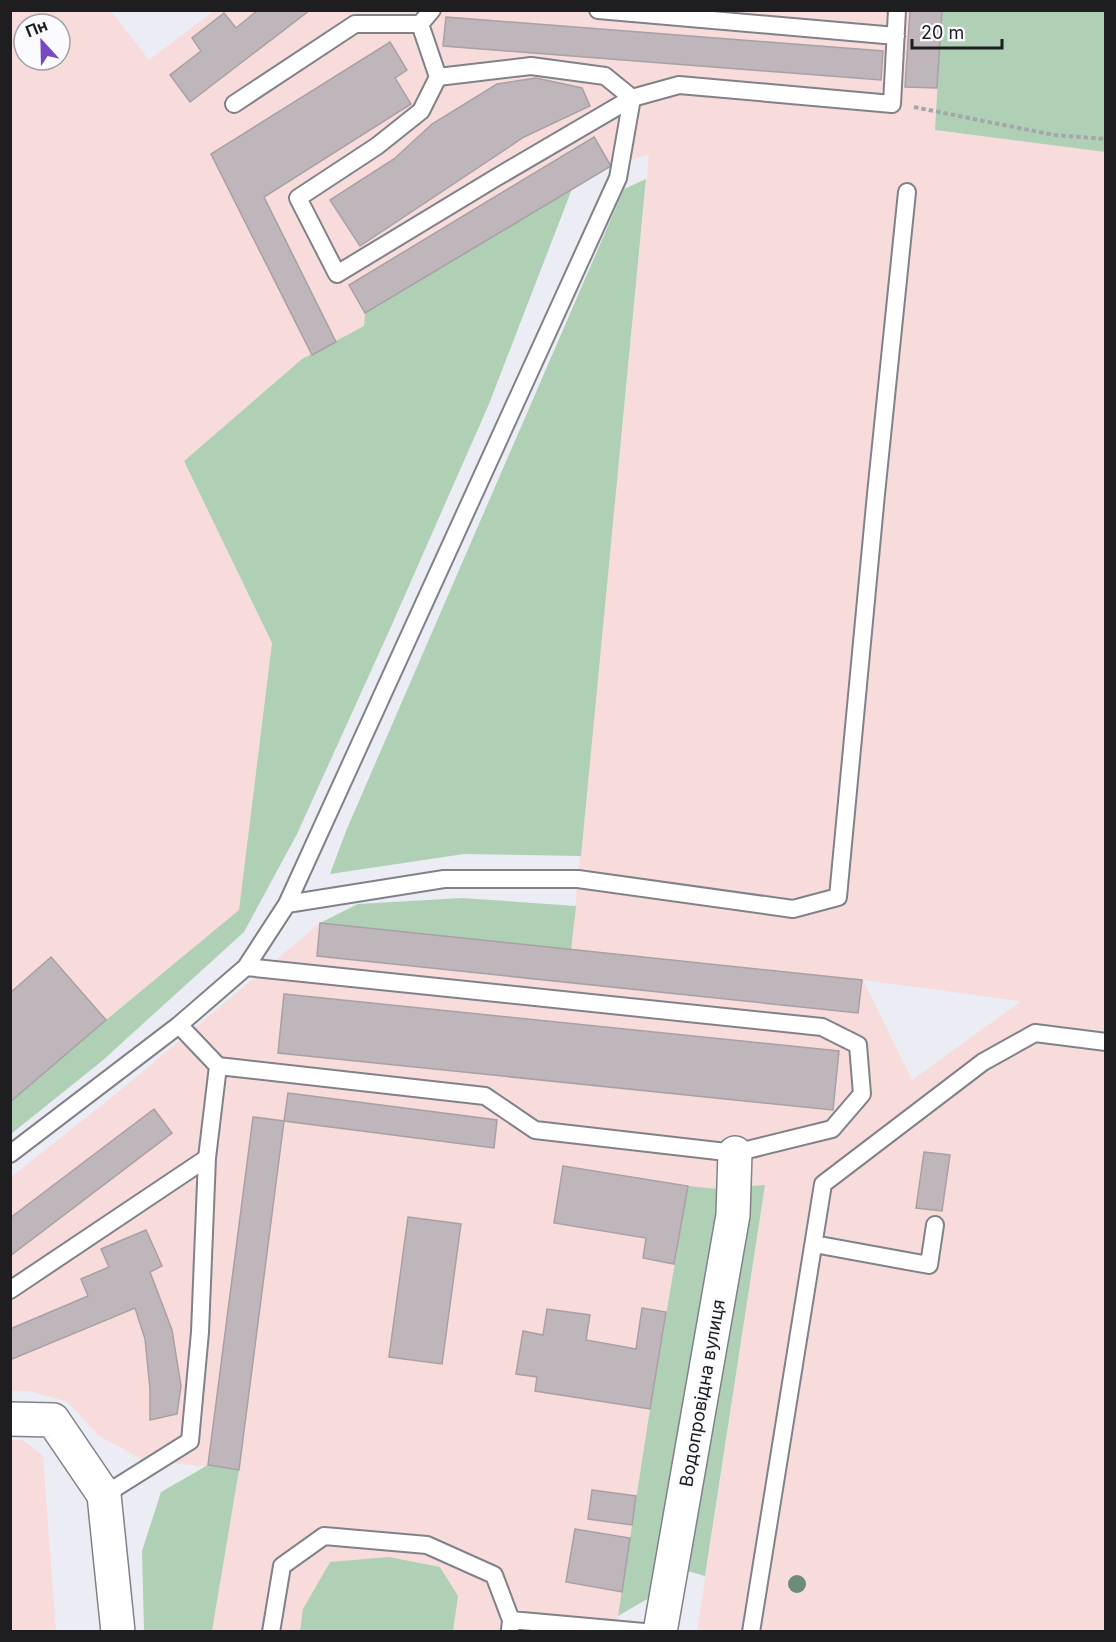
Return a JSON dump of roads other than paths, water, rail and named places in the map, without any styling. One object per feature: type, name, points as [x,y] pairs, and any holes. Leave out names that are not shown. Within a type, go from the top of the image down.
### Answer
[{"type":"street","name":"Водопровідна вулиця","points":[[660,1632],[733,1215],[735,1153]]},
{"type":"street","points":[[10,1419],[53,1420],[104,1495],[118,1632]]},
{"type":"lane","points":[[234,104],[355,24],[420,24],[432,10]]},
{"type":"lane","points":[[598,10],[682,14],[896,36]]},
{"type":"lane","points":[[420,24],[438,77],[421,111],[377,146],[298,198],[337,274],[496,177],[632,98],[679,85],[892,104],[897,10]]},
{"type":"lane","points":[[438,77],[531,66],[605,76],[632,98]]},
{"type":"lane","points":[[10,1154],[179,1024],[246,967],[287,904],[618,178],[632,98]]},
{"type":"lane","points":[[287,904],[444,879],[578,879],[793,909],[838,897],[907,192]]},
{"type":"lane","points":[[179,1024],[218,1066],[485,1096],[535,1130],[735,1153],[832,1130],[862,1094],[858,1045],[822,1027],[246,967]]},
{"type":"lane","points":[[751,1632],[823,1184],[983,1062],[1035,1033],[1106,1042]]},
{"type":"lane","points":[[104,1495],[190,1441],[201,1332],[207,1158],[218,1066]]},
{"type":"lane","points":[[10,1290],[207,1158]]},
{"type":"lane","points":[[814,1244],[929,1265],[935,1226]]},
{"type":"lane","points":[[271,1632],[282,1566],[324,1536],[428,1545],[494,1575],[510,1626],[644,1632]]}]
